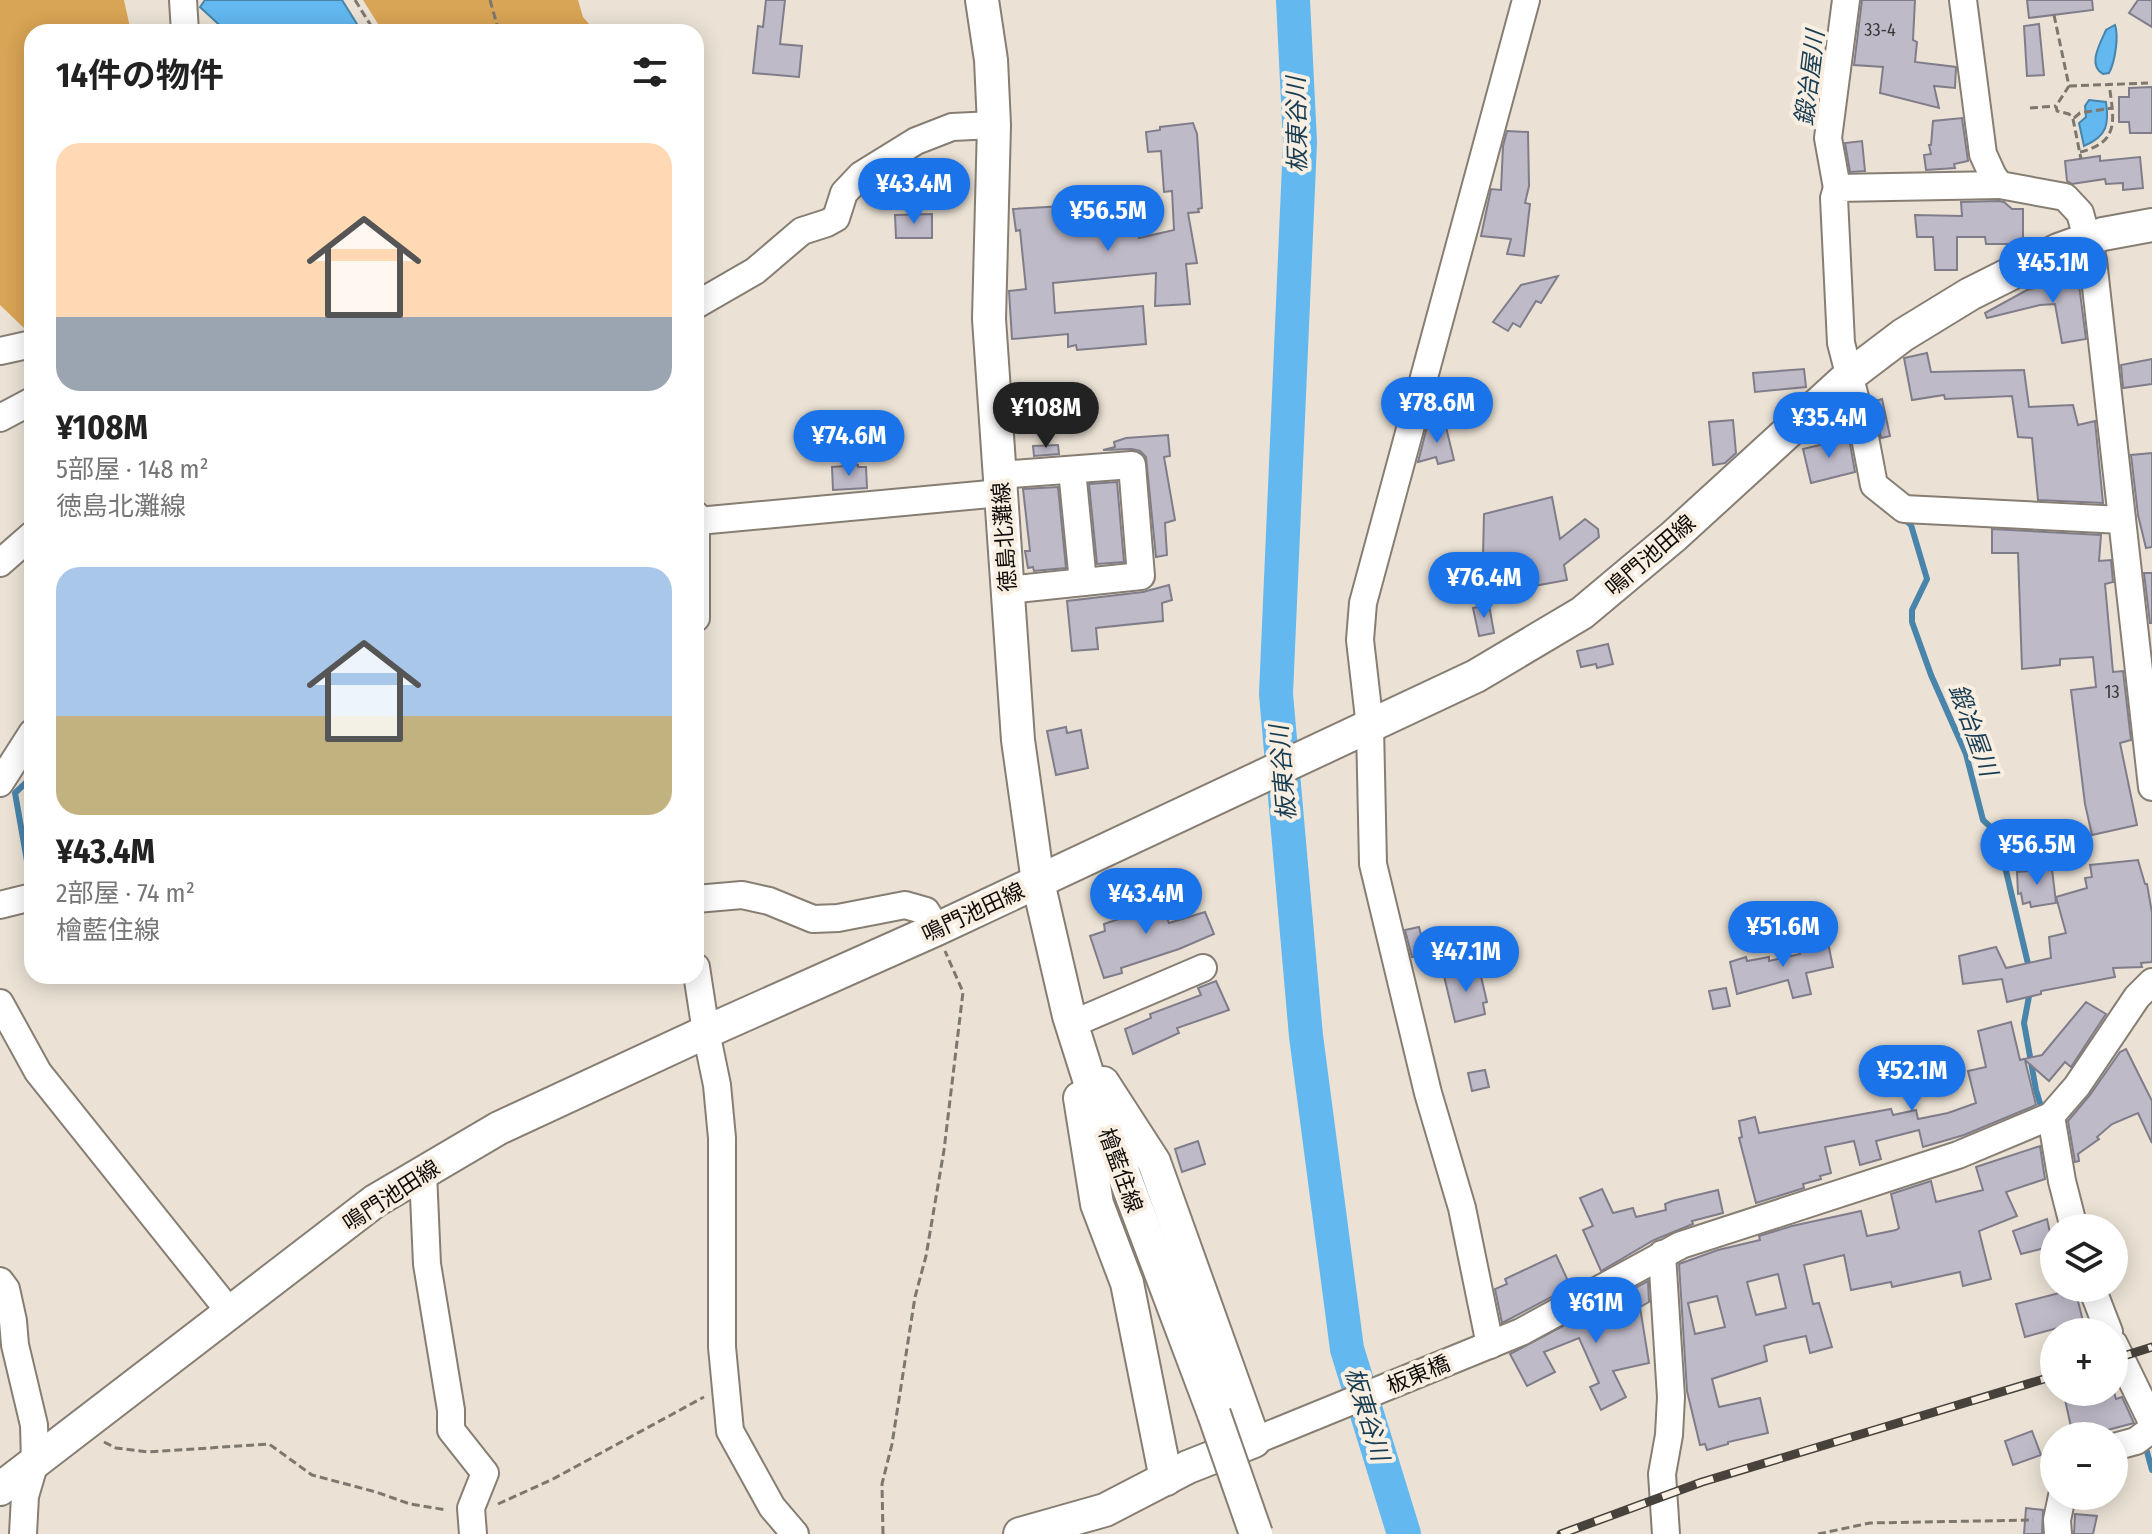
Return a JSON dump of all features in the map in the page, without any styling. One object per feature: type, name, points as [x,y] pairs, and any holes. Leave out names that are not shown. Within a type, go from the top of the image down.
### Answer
[{"type":"main road","name":"徳島北灘線","points":[[982,0],[991,60],[994,125],[989,319],[1018,740],[1038,882]]},
{"type":"main road","name":"鳴門池田線","points":[[0,1489],[375,1201],[499,1128],[937,929],[1476,676],[1582,613],[1674,536],[1849,376],[1903,335],[1970,294],[2087,239],[2152,225]]},
{"type":"main road","name":"檜藍住線","points":[[1038,882],[1076,1035],[1121,1173],[1214,1414],[1256,1534]]},
{"type":"main road","points":[[1037,1532],[1105,1510],[1188,1467],[1263,1438],[1154,1162],[1076,1035]]},
{"type":"main road","points":[[1076,1035],[1081,1111],[1097,1204],[1127,1283],[1166,1479]]},
{"type":"street","points":[[183,0],[184,24]]},
{"type":"street","points":[[1484,1348],[1462,1208],[1428,1093],[1373,864],[1362,731],[1360,640],[1363,603],[1526,0]]},
{"type":"street","points":[[1846,0],[1828,138],[1837,188],[1834,198],[1839,325],[1874,485],[1904,509],[2122,520]]},
{"type":"street","points":[[1963,0],[1983,154],[2000,185]]},
{"type":"street","points":[[704,300],[755,271],[802,231],[836,218],[844,193],[861,175],[916,141],[952,127],[994,125]]},
{"type":"street","points":[[1837,188],[2000,185],[2065,197],[2080,213],[2093,260],[2122,520],[2139,566],[2152,787]]},
{"type":"street","points":[[0,351],[24,346]]},
{"type":"street","points":[[0,418],[24,405]]},
{"type":"street","points":[[704,517],[1001,484],[1072,470],[1132,465],[1141,576],[1008,590]]},
{"type":"street","points":[[1072,470],[1083,582]]},
{"type":"street","points":[[0,563],[24,542]]},
{"type":"street","points":[[0,783],[8,751]]},
{"type":"street","points":[[704,898],[742,895],[769,901],[813,919],[838,918],[905,905],[926,911],[937,929]]},
{"type":"street","points":[[0,905],[24,899]]},
{"type":"street","points":[[1076,1035],[1203,968]]},
{"type":"street","points":[[2070,1214],[2051,1116],[2077,1086],[2137,997],[2152,982]]},
{"type":"street","points":[[699,984],[717,1085],[722,1138],[722,1347],[730,1431],[772,1507],[795,1534]]},
{"type":"street","points":[[0,1003],[38,1072],[229,1311]]},
{"type":"street","name":"板東橋","points":[[1263,1438],[1521,1332],[1662,1254],[1721,1230],[1958,1155],[2051,1116]]},
{"type":"street","points":[[423,1173],[427,1264],[451,1410],[451,1430],[485,1473],[472,1521]]},
{"type":"street","points":[[1662,1254],[1671,1397],[1669,1435],[1662,1474],[1666,1534]]},
{"type":"street","points":[[0,1281],[6,1289],[15,1345],[34,1425],[35,1462],[25,1496],[23,1534]]},
{"type":"street","points":[[2128,1373],[2152,1422]]},
{"type":"street","points":[[2128,1443],[2152,1429]]},
{"type":"path","points":[[355,0],[370,24]]},
{"type":"path","points":[[490,0],[497,24]]},
{"type":"path","points":[[2054,15],[2069,86],[2056,106]]},
{"type":"path","points":[[2080,152],[2098,148],[2111,134],[2109,83]]},
{"type":"path","points":[[2069,86],[2148,83]]},
{"type":"path","points":[[2030,108],[2056,106]]},
{"type":"path","points":[[2056,106],[2057,111],[2069,114],[2073,119],[2081,159]]},
{"type":"path","points":[[2073,119],[2080,113],[2112,108]]},
{"type":"path","points":[[883,1534],[882,1484],[892,1444],[915,1297],[926,1256],[944,1150],[963,992],[937,929]]},
{"type":"path","points":[[82,1424],[94,1437],[116,1448],[148,1452],[269,1444],[312,1475],[410,1504],[450,1510],[472,1521],[494,1506],[553,1479],[724,1386]]},
{"type":"path","points":[[1818,1534],[1870,1523],[2059,1517]]},
{"type":"shaded area","points":[[0,0],[124,0],[129,24],[24,24],[24,328],[0,305]]},
{"type":"shaded area","points":[[363,0],[578,0],[583,17],[589,24],[378,24]]},
{"type":"water","points":[[205,0],[342,0],[357,24],[218,24],[200,7]]},
{"type":"water","points":[[2115,25],[2113,62],[2109,73],[2103,74],[2096,65],[2096,54],[2106,30]]},
{"type":"water","points":[[2089,100],[2106,102],[2107,123],[2098,138],[2084,146],[2079,123],[2086,117],[2085,106]]},
{"type":"building","points":[[766,0],[785,0],[780,44],[802,46],[799,77],[753,73],[758,26],[763,27]]},
{"type":"building","points":[[1862,0],[1915,0],[1915,62],[1956,67],[1955,88],[1934,86],[1939,108],[1880,93],[1883,67],[1854,65]]},
{"type":"building","points":[[2027,0],[2092,0],[2093,10],[2029,18]]},
{"type":"building","points":[[2138,0],[2152,0],[2152,27],[2129,13]]},
{"type":"building","points":[[2039,24],[2044,75],[2027,76],[2024,26]]},
{"type":"building","points":[[2152,87],[2152,133],[2130,133],[2129,122],[2119,122],[2119,97],[2129,97],[2129,88]]},
{"type":"building","points":[[1962,118],[1968,161],[1954,164],[1955,168],[1926,170],[1924,155],[1931,154],[1929,145],[1933,121]]},
{"type":"building","points":[[1193,123],[1197,134],[1202,208],[1198,209],[1199,212],[1188,213],[1197,263],[1186,264],[1190,304],[1155,306],[1156,273],[1053,283],[1055,313],[1143,306],[1146,344],[1077,350],[1076,345],[1068,347],[1068,334],[1012,339],[1009,291],[1026,289],[1020,230],[1016,231],[1013,209],[1082,205],[1081,201],[1128,194],[1139,238],[1174,230],[1172,191],[1164,192],[1161,151],[1148,152],[1146,132]]},
{"type":"building","points":[[1507,131],[1528,132],[1529,186],[1525,203],[1530,204],[1524,256],[1507,254],[1511,239],[1481,236],[1491,189],[1501,190],[1503,146]]},
{"type":"building","points":[[1862,141],[1865,171],[1850,172],[1845,143]]},
{"type":"building","points":[[2100,156],[2100,161],[2140,157],[2143,188],[2123,190],[2123,183],[2106,184],[2105,179],[2072,184],[2067,181],[2065,161]]},
{"type":"building","points":[[1999,201],[2012,209],[2023,209],[2023,244],[1986,244],[1985,237],[1957,237],[1957,270],[1935,270],[1933,237],[1917,237],[1915,215],[1962,216],[1961,202]]},
{"type":"building","points":[[932,214],[932,238],[896,238],[895,215]]},
{"type":"building","points":[[2067,275],[2067,278],[2078,277],[2086,339],[2062,343],[2055,304],[1987,318],[1985,313],[2027,290],[2043,286],[2043,281]]},
{"type":"building","points":[[1558,276],[1541,303],[1536,301],[1520,327],[1513,323],[1508,331],[1493,322],[1521,285]]},
{"type":"building","points":[[1927,353],[1931,372],[2024,370],[2029,407],[2073,405],[2078,425],[2095,421],[2103,503],[2038,500],[2032,438],[2018,437],[2012,396],[1945,399],[1944,395],[1912,400],[1904,358]]},
{"type":"building","points":[[2152,359],[2152,384],[2123,388],[2121,365]]},
{"type":"building","points":[[1804,369],[1806,387],[1755,392],[1753,373]]},
{"type":"building","points":[[1882,399],[1890,436],[1881,438],[1873,402]]},
{"type":"building","points":[[1733,420],[1736,453],[1725,463],[1713,465],[1709,422]]},
{"type":"building","points":[[1445,423],[1454,460],[1438,464],[1436,457],[1418,462],[1427,427]]},
{"type":"building","points":[[1168,435],[1170,456],[1164,457],[1175,520],[1165,523],[1167,555],[1156,557],[1146,457],[1132,449],[1103,450],[1115,447],[1114,442],[1126,438]]},
{"type":"building","points":[[1849,438],[1855,472],[1811,483],[1803,449]]},
{"type":"building","points":[[1058,445],[1059,454],[1034,456],[1033,446]]},
{"type":"building","points":[[2152,453],[2152,547],[2146,548],[2138,515],[2131,455]]},
{"type":"building","points":[[832,467],[866,467],[867,488],[833,490]]},
{"type":"building","points":[[1117,482],[1124,562],[1097,564],[1089,484]]},
{"type":"building","points":[[1058,487],[1066,568],[1034,571],[1033,567],[1028,568],[1025,551],[1030,551],[1023,489]]},
{"type":"building","points":[[1552,497],[1560,539],[1585,519],[1598,529],[1599,537],[1564,565],[1567,580],[1474,597],[1478,556],[1483,555],[1484,514]]},
{"type":"building","points":[[1992,529],[2101,535],[2099,561],[2111,560],[2113,582],[2105,584],[2113,672],[2123,671],[2131,740],[2120,743],[2137,825],[2092,835],[2085,804],[2071,690],[2096,687],[2093,657],[2060,659],[2060,665],[2022,669],[2018,553],[1992,553]]},
{"type":"building","points":[[2144,573],[2152,573],[2152,623],[2150,623]]},
{"type":"building","points":[[1169,585],[1172,600],[1162,603],[1163,621],[1096,628],[1098,649],[1072,651],[1067,601],[1143,592]]},
{"type":"building","points":[[1489,605],[1494,633],[1479,636],[1473,608]]},
{"type":"building","points":[[1608,644],[1613,664],[1597,668],[1596,664],[1581,667],[1577,651]]},
{"type":"building","points":[[1066,727],[1067,733],[1081,730],[1088,768],[1056,775],[1047,731]]},
{"type":"building","points":[[2138,860],[2147,884],[2152,913],[2152,962],[2141,963],[2142,967],[2113,968],[2115,977],[2041,991],[2041,994],[2007,1002],[2002,979],[1963,984],[1959,956],[1996,947],[2006,968],[2051,958],[2049,937],[2066,933],[2056,897],[2087,888],[2085,878],[2092,877],[2090,865]]},
{"type":"building","points":[[2052,869],[2056,903],[2031,907],[2030,902],[2023,904],[2021,893],[2018,894],[2017,872]]},
{"type":"building","points":[[1157,893],[1169,923],[1205,912],[1214,934],[1121,968],[1122,973],[1104,978],[1090,936],[1105,931],[1104,924],[1137,913],[1133,902]]},
{"type":"building","points":[[1419,927],[1426,954],[1412,957],[1405,930]]},
{"type":"building","points":[[1827,938],[1833,967],[1806,973],[1811,994],[1793,998],[1788,980],[1737,994],[1730,962],[1746,957],[1747,961],[1769,957],[1769,961],[1800,954],[1799,947]]},
{"type":"building","points":[[1479,968],[1487,1002],[1483,1003],[1485,1014],[1455,1022],[1444,976]]},
{"type":"building","points":[[1216,981],[1229,1010],[1177,1028],[1179,1033],[1133,1054],[1125,1029],[1151,1018],[1150,1014],[1201,995],[1198,988]]},
{"type":"building","points":[[1726,988],[1730,1006],[1713,1009],[1709,991]]},
{"type":"building","points":[[2086,1002],[2106,1014],[2071,1067],[2065,1062],[2049,1081],[2025,1060],[2036,1105],[1964,1135],[1923,1147],[1919,1130],[1876,1141],[1881,1159],[1860,1165],[1854,1141],[1825,1147],[1831,1173],[1803,1184],[1804,1188],[1756,1203],[1739,1138],[1742,1137],[1739,1121],[1755,1117],[1759,1133],[1891,1109],[1893,1115],[1916,1110],[1918,1119],[1948,1113],[1976,1103],[1968,1071],[1986,1067],[1978,1031],[2011,1022],[2020,1060],[2042,1055]]},
{"type":"building","points":[[2126,1049],[2152,1101],[2152,1143],[2138,1113],[2112,1124],[2097,1137],[2099,1139],[2078,1154],[2079,1161],[2075,1162],[2068,1121],[2120,1052]]},
{"type":"building","points":[[1485,1070],[1489,1087],[1472,1091],[1468,1073]]},
{"type":"building","points":[[1198,1141],[1205,1164],[1182,1172],[1175,1149]]},
{"type":"building","points":[[2040,1146],[2045,1179],[2006,1192],[2017,1216],[1979,1231],[1991,1279],[1963,1286],[1960,1272],[1892,1287],[1891,1282],[1851,1290],[1844,1255],[1804,1265],[1813,1304],[1819,1303],[1832,1347],[1810,1353],[1806,1336],[1773,1343],[1764,1346],[1767,1361],[1712,1379],[1719,1407],[1760,1398],[1768,1433],[1707,1450],[1705,1444],[1700,1445],[1687,1391],[1679,1264],[1760,1240],[1759,1236],[1792,1226],[1861,1211],[1867,1236],[1896,1230],[1899,1228],[1891,1194],[1931,1181],[1936,1202],[1983,1190],[1976,1167]],"holes":[[[1778,1274],[1786,1308],[1756,1315],[1747,1282]],[[1717,1296],[1725,1327],[1695,1334],[1688,1303]]]},
{"type":"building","points":[[1602,1189],[1613,1213],[1633,1208],[1636,1217],[1666,1210],[1665,1204],[1672,1201],[1718,1190],[1723,1213],[1692,1221],[1693,1224],[1654,1240],[1601,1271],[1583,1230],[1593,1226],[1580,1198]]},
{"type":"building","points":[[2040,1221],[2040,1249],[2021,1254],[2013,1231]]},
{"type":"building","points":[[1556,1255],[1569,1283],[1557,1289],[1559,1293],[1502,1323],[1495,1289],[1507,1284],[1505,1279]]},
{"type":"building","points":[[1648,1281],[1649,1302],[1640,1307],[1649,1363],[1613,1371],[1626,1397],[1601,1410],[1590,1387],[1599,1383],[1579,1338],[1544,1352],[1555,1372],[1527,1386],[1510,1354]]},
{"type":"building","points":[[2040,1298],[2040,1302],[2078,1302],[2082,1318],[2040,1318],[2040,1333],[2025,1337],[2016,1304]]},
{"type":"building","points":[[2066,1406],[2126,1406],[2134,1423],[2128,1425],[2128,1422],[2070,1422]]},
{"type":"building","points":[[2032,1431],[2040,1455],[2013,1465],[2005,1441]]},
{"type":"building","points":[[2026,1508],[2043,1510],[2042,1534],[2024,1534]]},
{"type":"building","points":[[2075,1514],[2097,1516],[2093,1534],[2074,1534]]},
{"type":"waterway","name":"板東谷川","points":[[1293,0],[1300,142],[1276,694],[1306,1036],[1347,1349],[1404,1534]]},
{"type":"waterway","name":"鍛冶屋川","points":[[1904,519],[1911,525],[1927,579],[1912,610],[1912,622],[1931,675],[1966,754],[1983,820],[1997,833],[2029,968]]},
{"type":"waterway","points":[[24,785],[15,793],[24,844]]},
{"type":"waterway","name":"鍛冶屋川","points":[[2030,991],[2024,1023],[2043,1113]]},
{"type":"waterway","name":"鍛冶屋川","points":[[2144,1441],[2152,1470]]},
{"type":"railway","points":[[2128,1355],[2152,1347]]},
{"type":"railway","points":[[1561,1534],[1702,1482],[2040,1380]]}]
